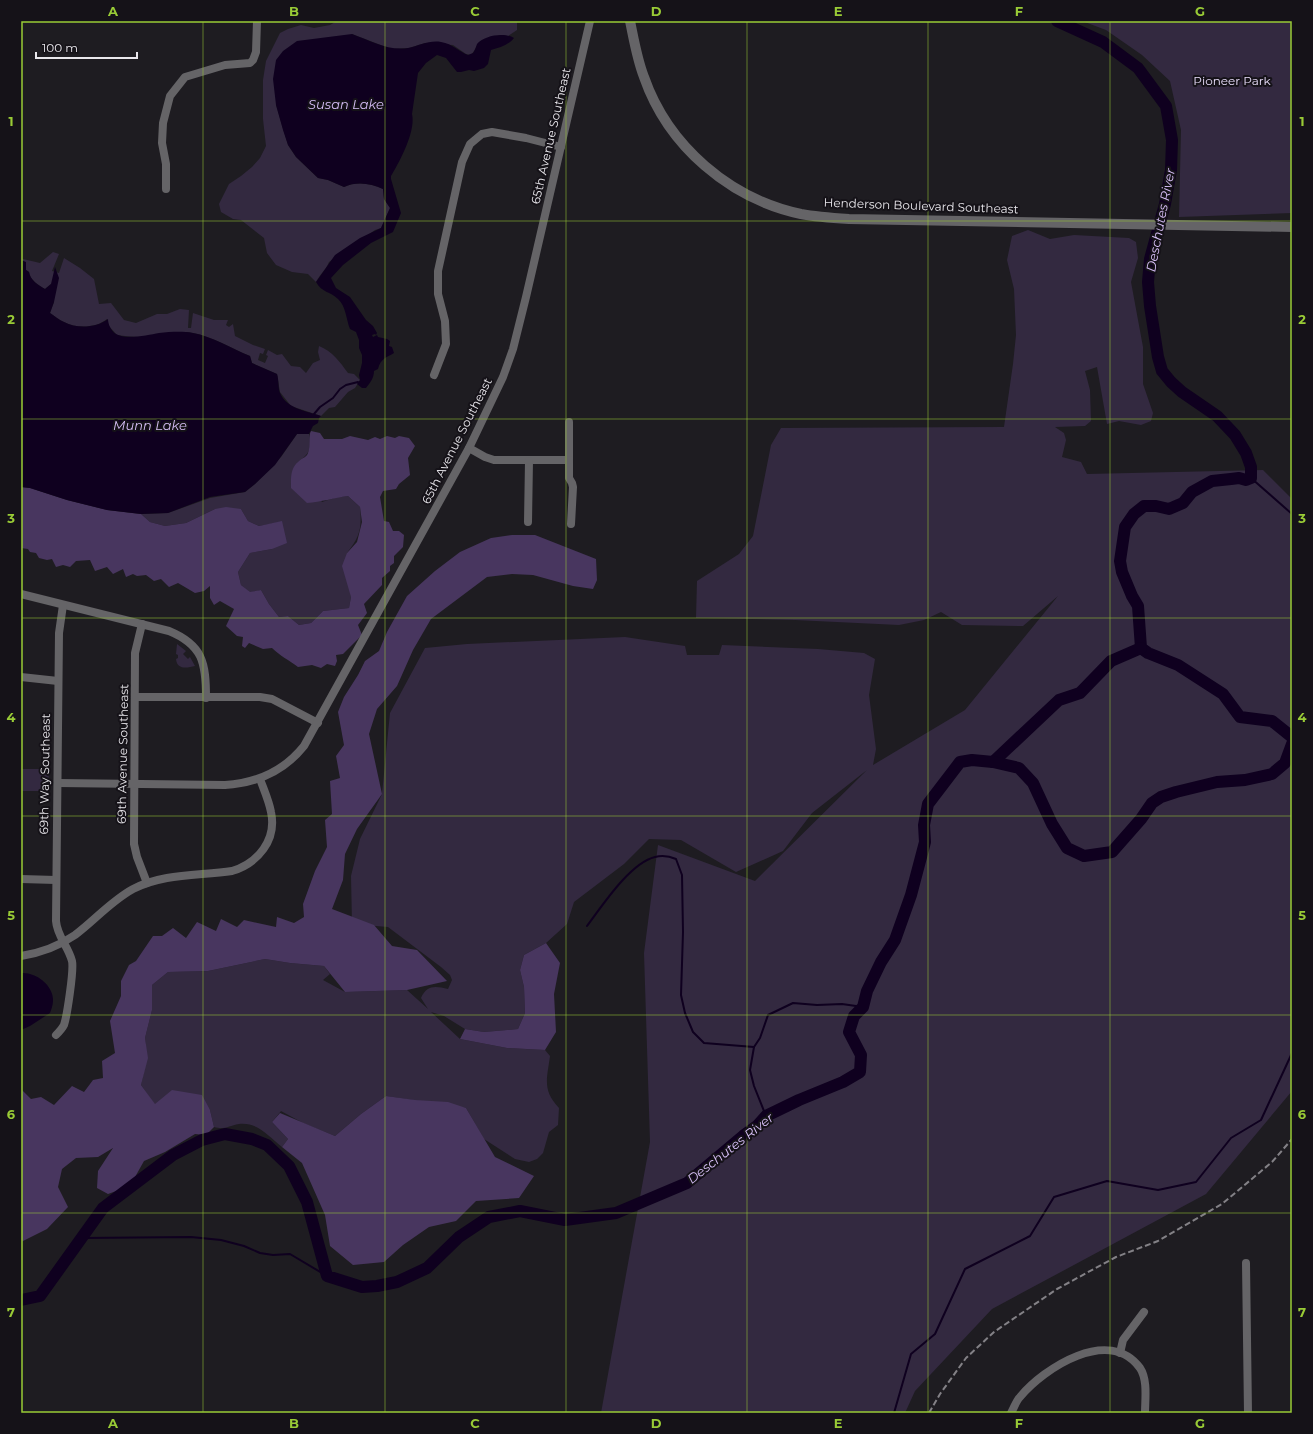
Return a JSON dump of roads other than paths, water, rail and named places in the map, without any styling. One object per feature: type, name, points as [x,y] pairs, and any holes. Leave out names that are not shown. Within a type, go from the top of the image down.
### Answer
[{"type":"street","points":[[166,189],[166,164],[162,143],[163,123],[170,96],[186,77],[225,65],[250,63],[256,52],[257,21]]},
{"type":"street","name":"65th Avenue Southeast","points":[[58,783],[225,785],[244,783],[260,779],[274,773],[290,762],[304,746],[469,448],[497,392],[510,358],[526,297],[590,21]]},
{"type":"street","name":"Henderson Boulevard Southeast","points":[[630,21],[639,64],[644,79],[652,96],[674,133],[694,156],[717,175],[742,192],[770,205],[806,215],[849,219],[1292,227]]},
{"type":"street","points":[[434,375],[446,344],[445,321],[438,294],[438,271],[462,162],[470,144],[482,134],[492,132],[526,138],[561,147]]},
{"type":"street","points":[[569,422],[569,478],[573,487],[571,524]]},
{"type":"street","points":[[469,448],[494,460],[569,460]]},
{"type":"street","points":[[528,522],[529,461]]},
{"type":"street","points":[[21,594],[63,606],[169,631],[180,636],[196,649],[200,655],[205,669],[206,698]]},
{"type":"street","name":"69th Way Southeast","points":[[56,1034],[60,1031],[65,1021],[72,970],[71,960],[58,933],[56,921],[59,633],[63,606]]},
{"type":"street","name":"69th Avenue Southeast","points":[[142,624],[135,653],[136,697],[134,844],[137,857],[147,883]]},
{"type":"street","points":[[21,676],[58,681]]},
{"type":"street","points":[[136,697],[260,697],[272,699],[318,723]]},
{"type":"street","points":[[21,956],[40,952],[63,942],[76,934],[123,895],[147,883],[174,877],[232,871],[247,865],[264,850],[268,842],[272,820],[269,804],[260,779]]},
{"type":"street","points":[[21,879],[56,880]]},
{"type":"street","points":[[1246,1263],[1248,1413]]},
{"type":"street","points":[[1120,1352],[1124,1340],[1144,1312]]},
{"type":"street","points":[[1011,1413],[1018,1398],[1034,1382],[1052,1369],[1075,1356],[1094,1352],[1112,1351],[1120,1352],[1140,1368],[1144,1376],[1145,1413]]},
{"type":"water","name":"Susan Lake","points":[[352,34],[380,45],[401,49],[428,42],[441,42],[449,44],[468,55],[473,53],[477,44],[484,38],[495,35],[505,35],[514,38],[507,44],[491,50],[488,64],[484,68],[474,71],[469,70],[457,72],[446,58],[437,55],[426,63],[418,73],[412,114],[412,129],[403,154],[391,176],[401,213],[393,232],[371,243],[343,265],[331,278],[336,288],[350,297],[366,320],[373,326],[377,333],[376,335],[372,335],[373,337],[377,335],[378,337],[390,341],[389,346],[392,347],[394,353],[382,360],[378,369],[374,371],[373,378],[366,388],[362,388],[357,384],[360,380],[359,375],[362,355],[356,332],[350,329],[341,302],[335,296],[318,286],[316,282],[335,255],[360,238],[381,228],[390,208],[384,199],[383,189],[374,185],[358,183],[344,187],[328,180],[318,178],[296,157],[288,145],[283,130],[276,105],[273,79],[276,60],[283,51],[297,41]]},
{"type":"water","name":"Munn Lake","points":[[21,260],[26,262],[26,270],[29,272],[33,280],[45,289],[51,284],[55,267],[59,278],[50,313],[62,321],[75,326],[92,326],[108,319],[110,327],[114,333],[125,337],[159,333],[189,332],[214,340],[250,356],[252,363],[277,374],[279,391],[287,403],[298,409],[321,416],[318,423],[313,426],[309,434],[297,434],[275,465],[245,492],[210,497],[168,513],[141,514],[107,510],[67,500],[30,488],[21,487]]},
{"type":"water","points":[[21,973],[28,973],[43,981],[52,992],[53,1001],[50,1013],[21,1030]]},
{"type":"waterway","name":"Deschutes River","points":[[1057,21],[1103,42],[1138,68],[1166,106],[1172,140],[1171,170],[1165,204],[1150,259],[1148,282],[1158,357],[1162,371],[1171,382],[1182,392],[1217,416],[1235,435],[1246,453],[1251,467],[1251,478],[1246,480],[1239,478],[1212,481],[1192,492],[1183,503],[1169,509],[1156,506],[1144,506],[1134,514],[1125,527],[1120,561],[1122,572],[1138,606],[1141,648],[1148,653],[1178,665],[1223,694],[1240,717],[1272,721],[1292,737]]},
{"type":"waterway","points":[[314,414],[320,407],[333,398],[340,389],[346,385],[358,382]]},
{"type":"waterway","points":[[1251,478],[1292,514]]},
{"type":"waterway","name":"Deschutes River","points":[[993,762],[1059,700],[1080,693],[1111,661],[1141,648]]},
{"type":"waterway","name":"Deschutes River","points":[[21,1300],[40,1296],[103,1208],[173,1155],[202,1140],[225,1134],[252,1139],[267,1145],[289,1166],[307,1202],[327,1276],[362,1287],[397,1282],[427,1268],[459,1237],[489,1217],[520,1211],[565,1220],[616,1213],[687,1183],[757,1126],[766,1116],[799,1100],[843,1082],[860,1072],[861,1055],[849,1032],[854,1016],[863,1007],[867,991],[881,962],[895,940],[911,895],[925,842],[924,825],[928,804],[960,762],[972,760],[993,762],[1019,768],[1033,783],[1052,824],[1067,848],[1084,856],[1112,852],[1141,819],[1152,803],[1161,797],[1217,782],[1245,780],[1272,774],[1285,763],[1292,744]]},
{"type":"waterway","points":[[587,926],[617,886],[636,868],[655,857],[666,856],[676,859],[682,875],[683,932],[681,995],[685,1013],[693,1032],[704,1043],[754,1047]]},
{"type":"waterway","points":[[766,1116],[754,1086],[750,1070],[754,1047],[760,1038],[768,1015],[793,1003],[817,1005],[842,1004],[863,1007]]},
{"type":"waterway","points":[[894,1413],[911,1354],[935,1334],[965,1269],[1030,1236],[1054,1197],[1107,1181],[1158,1190],[1196,1182],[1231,1138],[1261,1120],[1292,1053]]},
{"type":"waterway","points":[[82,1238],[191,1237],[221,1240],[244,1246],[260,1253],[273,1255],[290,1254],[327,1276]]},
{"type":"railway","points":[[929,1413],[940,1394],[966,1358],[994,1332],[1057,1289],[1116,1257],[1158,1241],[1222,1204],[1272,1162],[1292,1139]]},
{"type":"park label","name":"Pioneer Park","points":[[1232,81]]}]
